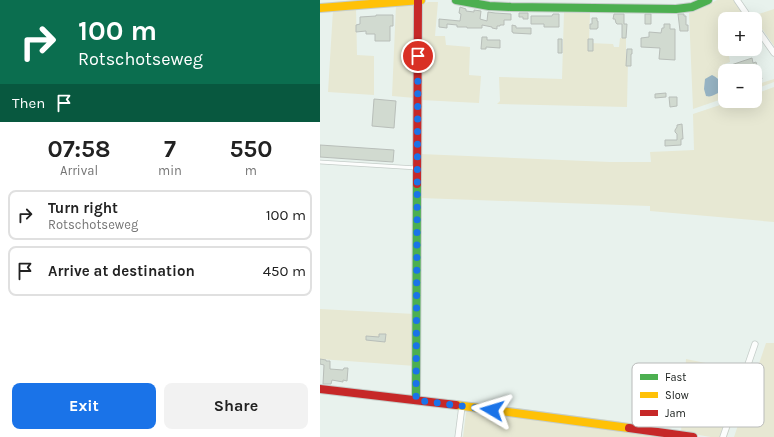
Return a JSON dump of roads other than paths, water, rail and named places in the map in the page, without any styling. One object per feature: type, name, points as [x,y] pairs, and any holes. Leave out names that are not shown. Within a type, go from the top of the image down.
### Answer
[{"type":"street","points":[[416,400],[418,0]]},
{"type":"street","points":[[320,8],[421,0]]},
{"type":"street","points":[[456,0],[489,6],[507,7],[676,8],[692,7],[708,0]]},
{"type":"street","points":[[737,0],[745,12]]},
{"type":"street","points":[[762,36],[774,53]]},
{"type":"street","points":[[748,363],[755,344]]},
{"type":"street","points":[[320,389],[416,400],[693,437]]},
{"type":"street","points":[[458,437],[462,406]]},
{"type":"street","points":[[722,437],[726,427]]},
{"type":"lane","points":[[320,162],[417,168]]},
{"type":"water","points":[[712,75],[718,78],[718,93],[711,96],[706,96],[704,89],[705,79]]}]
